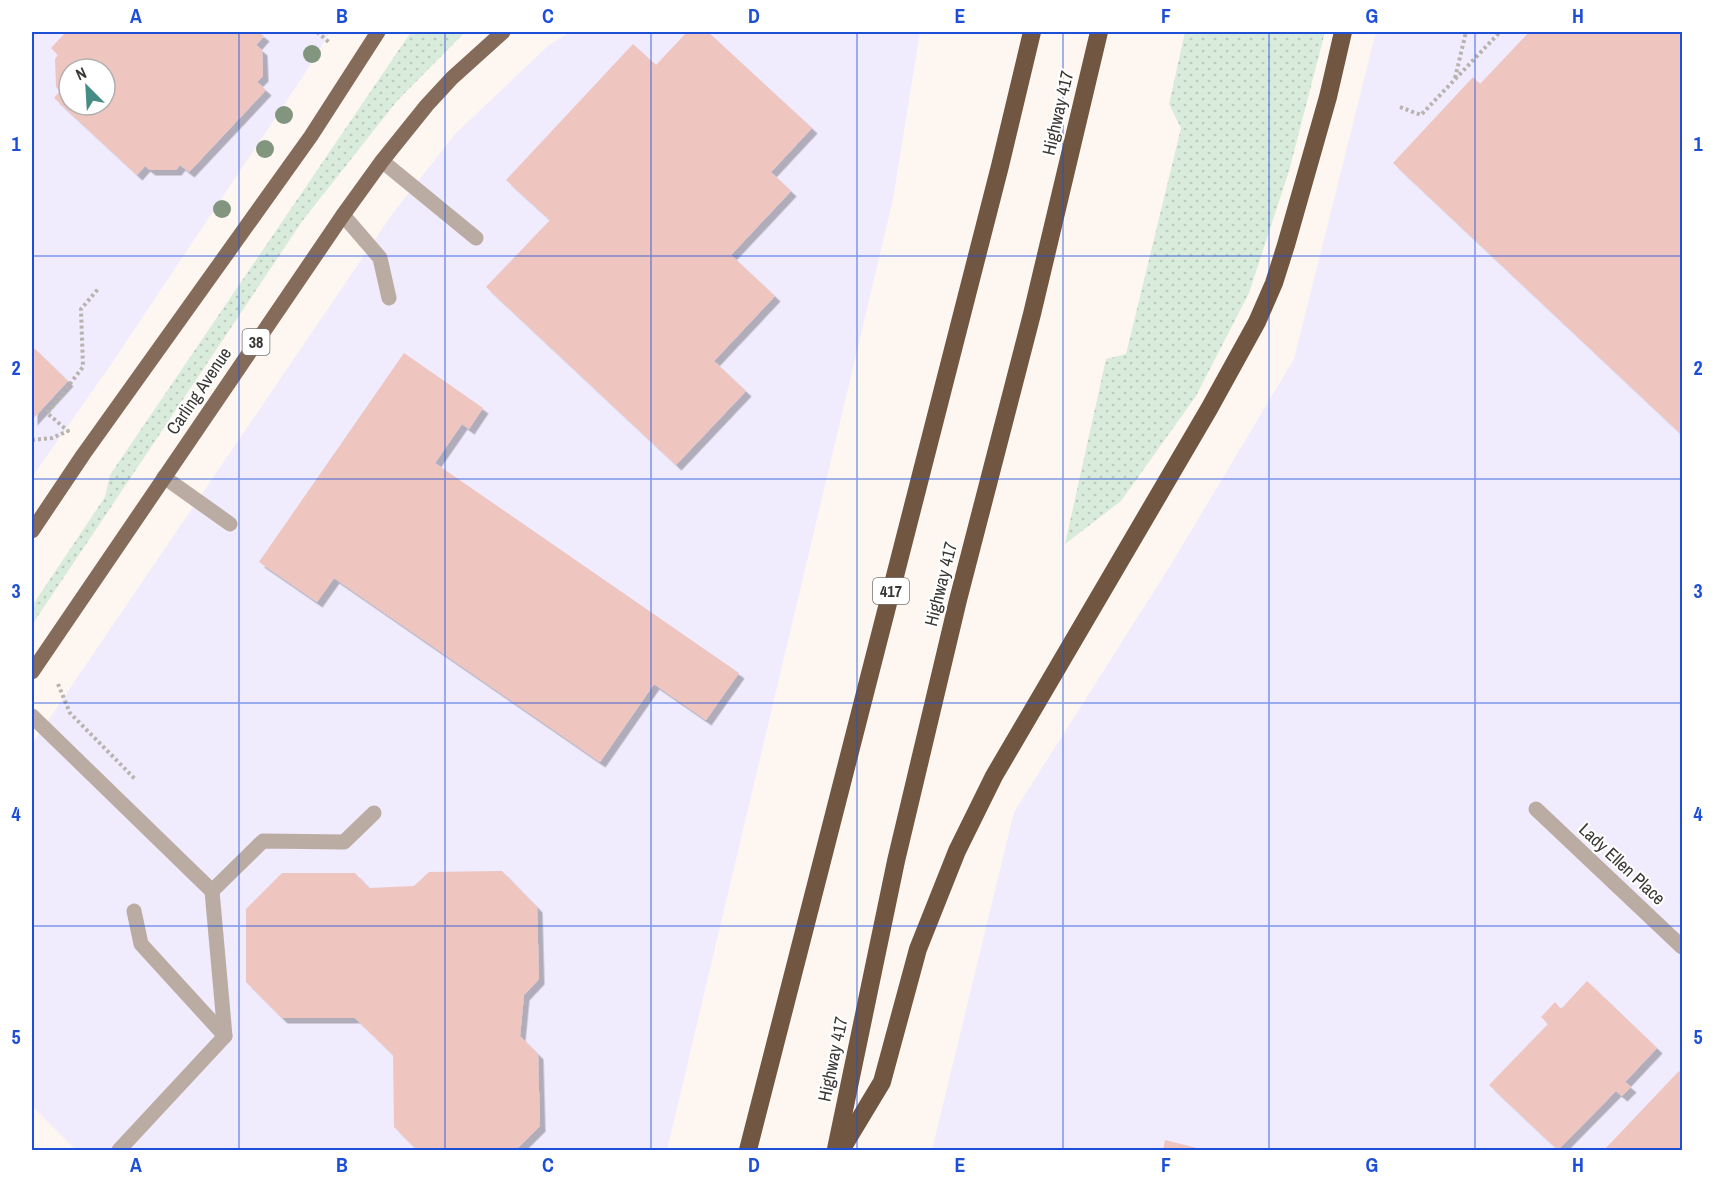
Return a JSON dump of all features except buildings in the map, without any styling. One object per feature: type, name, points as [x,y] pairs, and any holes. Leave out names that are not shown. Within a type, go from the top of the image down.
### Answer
[{"type":"highway","name":"417","points":[[748,1150],[992,201],[1032,32]]},
{"type":"highway","name":"Highway 417","points":[[835,1150],[896,861],[958,600],[1032,314],[1099,32]]},
{"type":"highway","points":[[841,1150],[882,1082],[918,949],[957,851],[989,785],[1225,382],[1257,322],[1274,283],[1286,246],[1328,97],[1343,32]]},
{"type":"main road","points":[[32,531],[82,455],[311,136],[378,32]]},
{"type":"main road","name":"Carling Avenue","points":[[32,672],[382,161],[452,78],[503,32]]},
{"type":"street","points":[[382,161],[476,238]]},
{"type":"street","points":[[343,215],[380,258],[389,298]]},
{"type":"street","points":[[164,477],[230,524]]},
{"type":"street","points":[[32,716],[212,891],[225,1036],[119,1150]]},
{"type":"street","name":"Lady Ellen Place","points":[[1536,809],[1683,947]]},
{"type":"street","points":[[212,891],[263,841],[344,842],[374,813]]},
{"type":"street","points":[[134,911],[141,944],[225,1036]]},
{"type":"path","points":[[317,32],[330,43]]},
{"type":"path","points":[[1455,79],[1466,32]]},
{"type":"path","points":[[1400,107],[1421,115],[1500,32]]},
{"type":"path","points":[[32,440],[52,438],[68,431],[47,413],[83,368],[81,309],[99,288]]},
{"type":"path","points":[[58,684],[70,713],[137,781]]},
{"type":"shaded area","points":[[32,32],[330,32],[311,64],[110,366],[32,477]]},
{"type":"shaded area","points":[[571,32],[920,32],[893,199],[667,1150],[76,1150],[32,1106],[32,744],[393,213],[455,134],[549,45]]},
{"type":"shaded area","points":[[1376,32],[1682,32],[1682,1150],[932,1150],[1014,812],[1170,566],[1294,359]]},
{"type":"green space","points":[[411,32],[465,32],[397,101],[303,220],[32,625],[32,606],[105,497],[110,475]]},
{"type":"green space","points":[[1185,32],[1325,32],[1289,171],[1249,293],[1196,396],[1121,501],[1065,544],[1106,359],[1126,354],[1181,128],[1169,104]]}]
